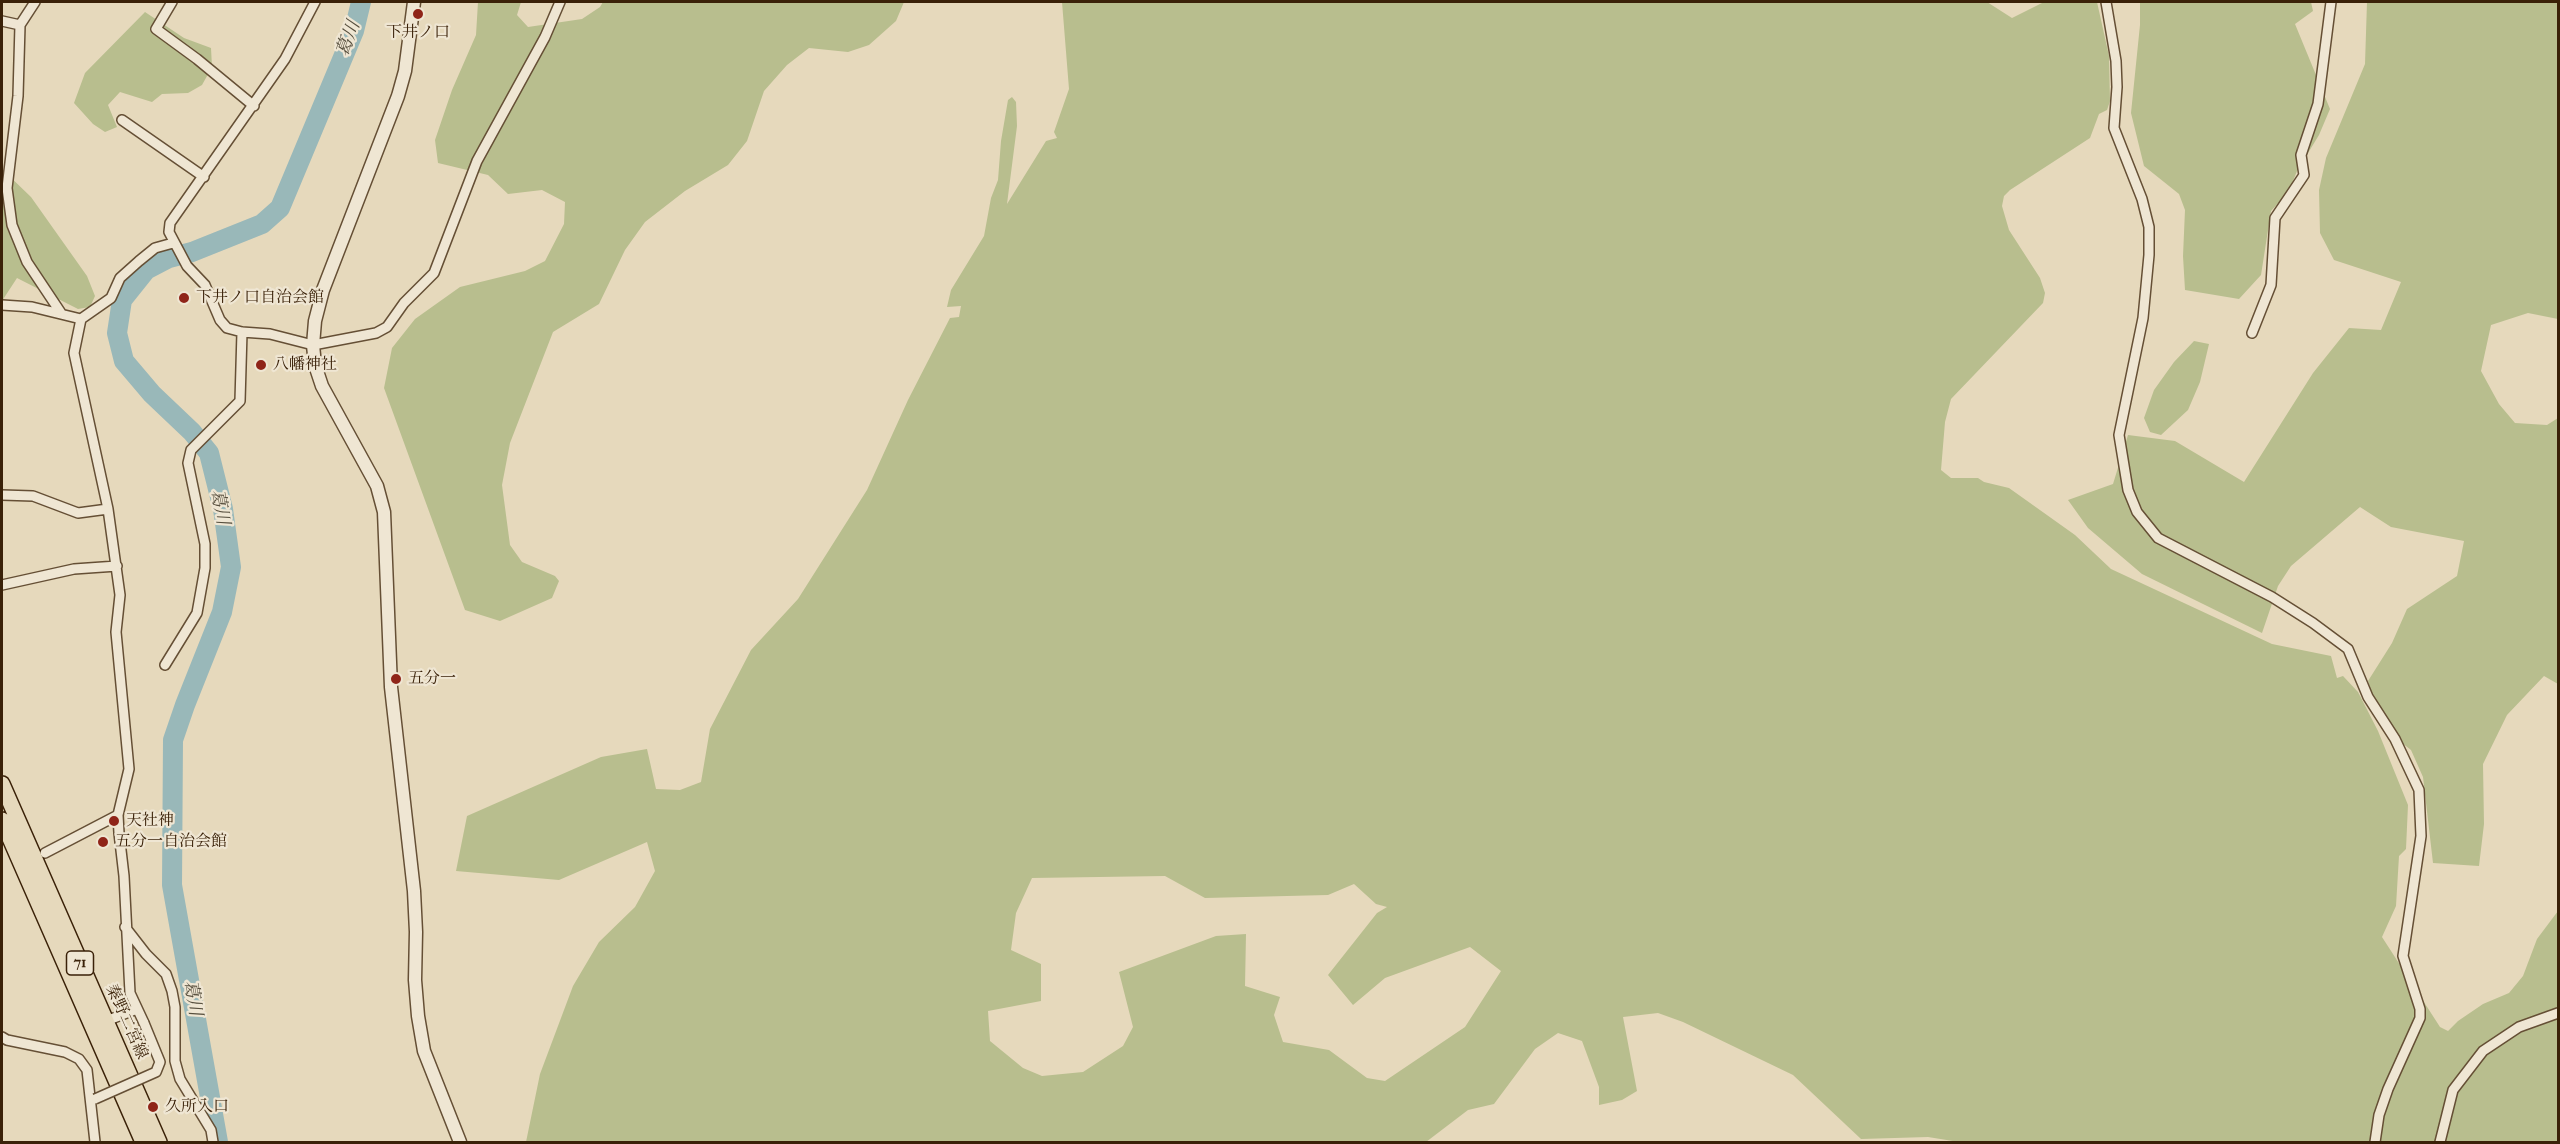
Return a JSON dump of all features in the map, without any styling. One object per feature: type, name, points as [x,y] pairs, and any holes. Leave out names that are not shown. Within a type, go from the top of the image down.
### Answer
[{"type":"main road","name":"秦野二宮線","points":[[2,784],[159,1143]]},
{"type":"main road","name":"秦野二宮線","points":[[2,820],[144,1143]]},
{"type":"street","points":[[35,2],[20,26],[18,96],[7,188],[12,225],[27,262],[61,314]]},
{"type":"street","points":[[172,2],[156,29],[254,106]]},
{"type":"street","points":[[315,2],[285,59],[170,223],[169,232],[187,266],[206,285],[220,320],[227,328],[242,332],[270,334],[313,345],[376,333],[387,327],[404,303],[434,273],[477,161],[545,37],[560,2]]},
{"type":"street","points":[[414,2],[405,71],[398,96],[323,290],[315,321],[313,345],[321,386],[377,486],[384,512],[391,687],[414,891],[418,1016],[424,1051],[460,1143]]},
{"type":"street","points":[[2106,2],[2116,61],[2115,128],[2142,198],[2149,227],[2149,266],[2143,318],[2120,435],[2126,479],[2132,501],[2145,524],[2158,538],[2272,597],[2348,649],[2368,697],[2403,753],[2419,790],[2421,836],[2403,956],[2420,1009],[2420,1018],[2388,1089],[2379,1115],[2375,1143]]},
{"type":"street","points":[[2252,333],[2271,285],[2276,218],[2304,176],[2301,155],[2318,104],[2331,2]]},
{"type":"street","points":[[2,21],[20,26]]},
{"type":"street","points":[[122,120],[204,177]]},
{"type":"street","points":[[93,1099],[156,1072],[160,1062],[130,993],[124,876],[118,815],[129,769],[116,632],[120,595],[108,509],[75,353],[81,319],[111,298],[120,278],[139,261],[155,248],[173,243]]},
{"type":"street","points":[[2,305],[33,307],[81,319]]},
{"type":"street","points":[[165,665],[197,613],[205,568],[205,544],[188,463],[194,447],[240,401],[242,332]]},
{"type":"street","points":[[2,495],[33,496],[78,513],[108,509]]},
{"type":"street","points":[[2,585],[74,569],[117,566]]},
{"type":"street","points":[[45,853],[118,815]]},
{"type":"street","points":[[125,927],[146,954],[166,974],[175,1007],[177,1070],[188,1095],[210,1130],[213,1143]]},
{"type":"street","points":[[106,1021],[136,1009]]},
{"type":"street","points":[[2440,1143],[2453,1090],[2483,1051],[2519,1027],[2559,1013]]},
{"type":"street","points":[[2,1037],[65,1052],[79,1059],[87,1070],[93,1099],[95,1143]]},
{"type":"green space","points":[[478,2],[521,2],[517,15],[528,27],[582,19],[600,7],[603,2],[904,2],[896,21],[869,45],[848,52],[809,48],[787,65],[764,91],[747,141],[728,165],[685,191],[645,222],[625,250],[599,304],[553,332],[510,443],[502,485],[510,545],[522,562],[555,576],[559,581],[552,598],[500,621],[465,610],[384,388],[392,348],[415,319],[460,287],[525,271],[545,261],[564,224],[565,202],[542,190],[508,194],[488,175],[438,163],[435,140],[452,90],[476,35]]},
{"type":"green space","points":[[1062,2],[1987,2],[2012,18],[2044,2],[2097,2],[2109,56],[2110,101],[2107,110],[2099,114],[2090,138],[2010,190],[2004,196],[2002,206],[2009,230],[2040,278],[2045,293],[2043,303],[1951,399],[1945,422],[1941,470],[1951,478],[1978,478],[1984,482],[2009,488],[2075,535],[2111,569],[2272,644],[2331,656],[2337,678],[2343,676],[2358,692],[2378,731],[2408,805],[2406,849],[2399,856],[2396,906],[2382,937],[2440,1027],[2448,1031],[2458,1021],[2483,1004],[2509,993],[2523,976],[2537,939],[2558,911],[2558,1142],[1959,1142],[1928,1137],[1861,1139],[1793,1075],[1683,1022],[1658,1013],[1623,1017],[1637,1091],[1622,1100],[1599,1105],[1599,1087],[1582,1041],[1558,1033],[1535,1049],[1494,1104],[1468,1110],[1426,1142],[526,1142],[540,1074],[573,986],[599,942],[635,907],[655,871],[647,842],[559,880],[456,871],[467,816],[601,757],[647,749],[656,789],[680,790],[701,782],[710,729],[751,650],[798,599],[867,490],[908,400],[950,318],[959,317],[961,306],[947,307],[951,290],[984,236],[991,198],[998,180],[1001,141],[1008,100],[1012,97],[1016,102],[1017,126],[1007,204],[1046,141],[1057,138],[1054,132],[1069,89]],"holes":[[[1165,876],[1205,898],[1328,895],[1354,884],[1376,904],[1387,907],[1377,913],[1328,975],[1353,1005],[1385,978],[1470,947],[1501,971],[1465,1027],[1385,1081],[1367,1078],[1329,1050],[1283,1042],[1274,1015],[1280,997],[1245,986],[1246,934],[1216,936],[1119,972],[1133,1027],[1123,1046],[1083,1072],[1042,1076],[1023,1068],[990,1041],[988,1011],[1041,1001],[1041,964],[1011,950],[1016,913],[1032,878]]]},
{"type":"green space","points":[[2140,2],[2311,2],[2313,11],[2295,24],[2330,109],[2289,191],[2271,211],[2261,275],[2239,299],[2185,290],[2183,256],[2185,210],[2179,194],[2144,166],[2131,113],[2140,25]]},
{"type":"green space","points":[[2367,2],[2558,2],[2558,319],[2528,313],[2491,325],[2481,371],[2499,404],[2515,423],[2547,425],[2558,418],[2558,684],[2544,676],[2507,715],[2483,764],[2484,824],[2479,866],[2433,863],[2423,777],[2411,750],[2388,732],[2378,714],[2368,681],[2392,643],[2407,609],[2457,576],[2464,541],[2391,527],[2360,507],[2291,566],[2278,586],[2262,633],[2142,574],[2088,528],[2068,500],[2113,484],[2128,435],[2175,441],[2244,482],[2313,373],[2349,328],[2381,330],[2401,282],[2334,260],[2320,233],[2319,190],[2326,158],[2365,64]]},
{"type":"green space","points":[[145,12],[184,38],[211,48],[212,67],[202,85],[188,93],[162,94],[152,102],[120,92],[108,105],[117,127],[105,132],[93,124],[74,103],[85,73]]},
{"type":"green space","points":[[2,169],[31,197],[87,276],[95,296],[90,307],[78,309],[17,278],[2,301]]},
{"type":"green space","points":[[2194,341],[2209,344],[2200,382],[2188,410],[2161,435],[2150,432],[2144,418],[2154,390],[2174,362]]},
{"type":"waterway","name":"葛川","points":[[218,1142],[172,885],[173,740],[222,612],[231,567],[223,509],[209,453],[192,432],[152,394],[124,361],[117,333],[122,300],[146,270],[169,258],[192,252],[262,224],[280,208],[354,31],[361,2]]},
{"type":"place","name":"下井ノ口","points":[[418,14]]},
{"type":"place","name":"下井ノ口自治会館","points":[[184,298]]},
{"type":"place","name":"八幡神社","points":[[261,365]]},
{"type":"place","name":"五分一","points":[[396,679]]},
{"type":"place","name":"天社神","points":[[114,821]]},
{"type":"place","name":"五分一自治会館","points":[[103,842]]},
{"type":"place","name":"久所入口","points":[[153,1107]]}]
